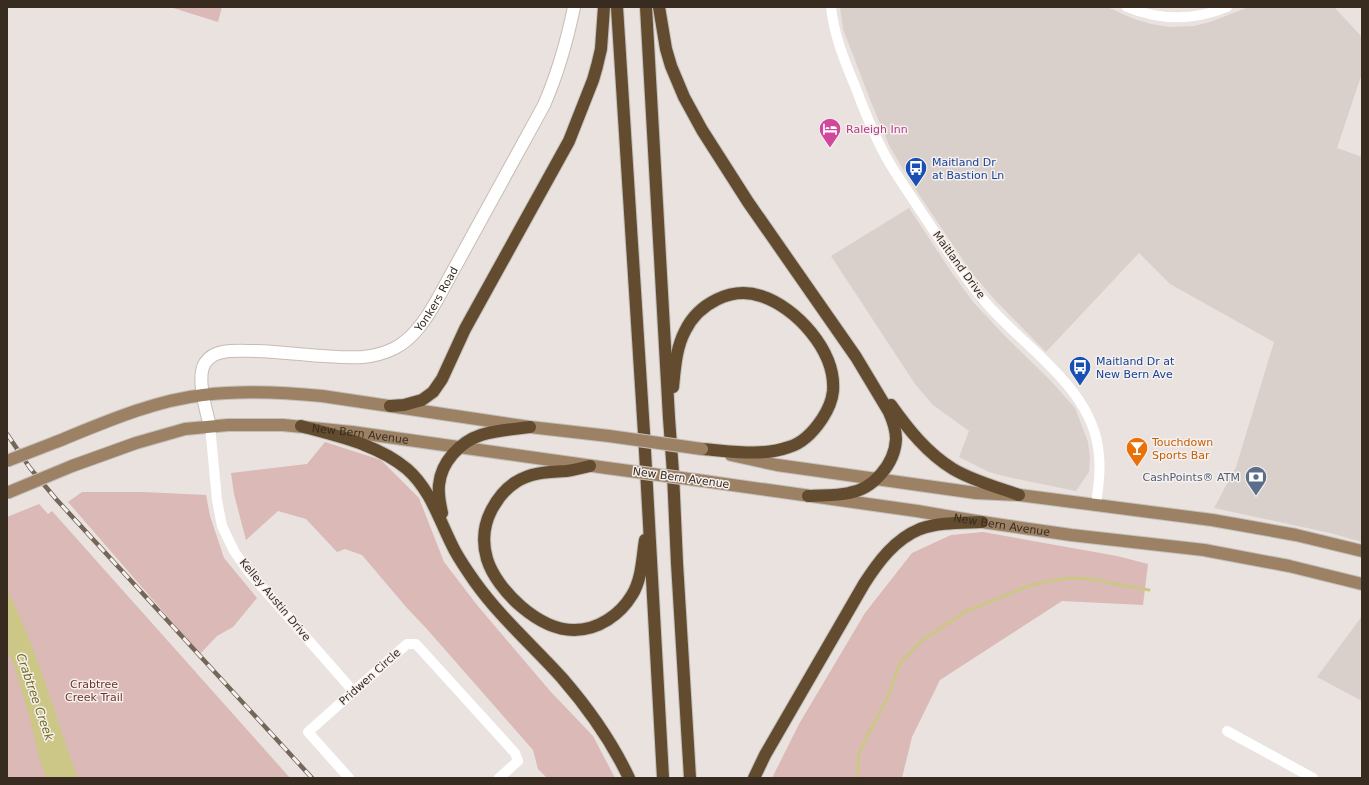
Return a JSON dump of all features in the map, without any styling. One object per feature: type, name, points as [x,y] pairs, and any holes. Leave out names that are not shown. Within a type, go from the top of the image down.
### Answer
[{"type":"highway","points":[[390,406],[404,405],[422,400],[433,392],[442,379],[465,329],[569,141],[597,66],[601,49],[604,7]]},
{"type":"highway","points":[[617,7],[635,288],[663,778]]},
{"type":"highway","points":[[646,7],[690,778]]},
{"type":"highway","points":[[659,7],[666,49],[671,66],[687,102],[702,130],[748,202],[856,358],[889,412],[895,431],[895,450],[887,467],[878,478],[858,490],[849,493],[808,496]]},
{"type":"highway","points":[[669,418],[676,360],[680,342],[691,322],[709,303],[729,295],[759,295],[771,300],[796,317],[818,342],[825,354],[830,368],[833,390],[828,409],[818,426],[800,442],[782,449],[762,452],[702,449]]},
{"type":"highway","points":[[856,358],[912,433],[935,456],[952,468],[969,477],[1018,495]]},
{"type":"highway","points":[[301,426],[371,447],[400,464],[418,480],[426,491],[455,551],[475,582],[496,609],[572,690],[595,720],[610,743],[629,778]]},
{"type":"highway","points":[[444,528],[439,485],[447,462],[458,448],[474,438],[485,434],[530,427]]},
{"type":"highway","points":[[590,466],[526,477],[508,488],[500,496],[488,516],[484,536],[486,554],[491,568],[511,596],[529,612],[544,622],[562,628],[574,630],[582,629],[600,624],[611,618],[626,603],[637,585],[648,521]]},
{"type":"highway","points":[[754,778],[864,584],[874,567],[885,554],[910,534],[921,529],[949,524],[982,522]]},
{"type":"main road","points":[[7,461],[106,421],[170,402],[203,395],[252,392],[287,393],[702,449],[777,465],[976,493],[1018,495],[1096,504],[1246,525],[1313,538],[1362,551]]},
{"type":"main road","name":"New Bern Avenue","points":[[7,493],[72,466],[160,435],[185,429],[210,426],[301,426],[917,511],[1079,536],[1204,550],[1289,566],[1362,584]]},
{"type":"street","name":"Yonkers Road","points":[[210,426],[203,395],[203,370],[208,359],[217,353],[244,351],[364,357],[383,353],[396,347],[411,336],[426,318],[437,300],[544,105],[560,65],[568,37],[574,7]]},
{"type":"street","name":"Maitland Drive","points":[[832,7],[836,36],[842,56],[876,139],[890,164],[971,285],[1004,322],[1067,384],[1081,402],[1090,418],[1099,456],[1099,478],[1096,504]]},
{"type":"street","points":[[1127,7],[1144,14],[1181,18],[1201,15],[1227,7]]},
{"type":"street","name":"Kelley Austin Drive","points":[[210,426],[217,500],[222,526],[234,551],[248,571],[354,692]]},
{"type":"street","name":"Pridwen Circle","points":[[349,778],[308,732],[408,644],[416,644],[515,753],[518,761],[499,778]]},
{"type":"street","points":[[1227,731],[1313,778]]},
{"type":"shaded area","points":[[840,7],[1107,7],[1134,19],[1169,27],[1194,26],[1210,22],[1249,7],[1334,7],[1362,37],[1362,73],[1337,148],[1362,157],[1362,542],[1330,533],[1214,508],[1236,467],[1274,342],[1170,284],[1139,253],[1046,352],[995,300],[971,272],[912,184],[890,147],[843,29]]},
{"type":"shaded area","points":[[909,208],[952,273],[974,303],[1051,381],[1075,408],[1088,442],[1090,458],[1089,472],[1076,491],[989,472],[959,457],[969,431],[933,405],[915,384],[831,256]]},
{"type":"shaded area","points":[[1362,616],[1362,701],[1317,677]]},
{"type":"green space","points":[[170,7],[222,7],[218,22]]},
{"type":"green space","points":[[325,442],[381,460],[419,498],[444,562],[477,605],[550,691],[593,736],[615,778],[547,778],[538,769],[533,750],[362,555],[345,549],[337,552],[306,519],[278,511],[246,540],[234,494],[231,473],[307,464]]},
{"type":"green space","points":[[82,492],[143,492],[206,495],[210,516],[224,558],[257,598],[233,627],[217,636],[200,654],[68,502]]},
{"type":"green space","name":"Crabtree Creek Trail","points":[[39,504],[48,514],[52,511],[290,778],[7,778],[7,517]]},
{"type":"green space","points":[[983,532],[1117,556],[1148,564],[1143,605],[1062,601],[940,680],[912,737],[902,778],[772,778],[799,724],[865,613],[912,553],[951,535]]},
{"type":"water","name":"Crabtree Creek","points":[[7,589],[28,635],[78,778],[47,778],[40,762],[32,727],[15,668],[7,650]]},
{"type":"waterway","points":[[857,778],[859,753],[887,699],[900,663],[921,641],[965,612],[1028,586],[1071,578],[1090,579],[1149,590]]},
{"type":"railway","points":[[7,434],[30,468],[56,499],[312,778]]},
{"type":"place","name":"Raleigh Inn","points":[[830,148]]},
{"type":"place","name":"Maitland Dr at Bastion Ln","points":[[916,188]]},
{"type":"place","name":"Maitland Dr at New Bern Ave","points":[[1080,386]]},
{"type":"place","name":"Touchdown Sports Bar","points":[[1137,468]]},
{"type":"place","name":"CashPoints® ATM","points":[[1256,496]]}]
